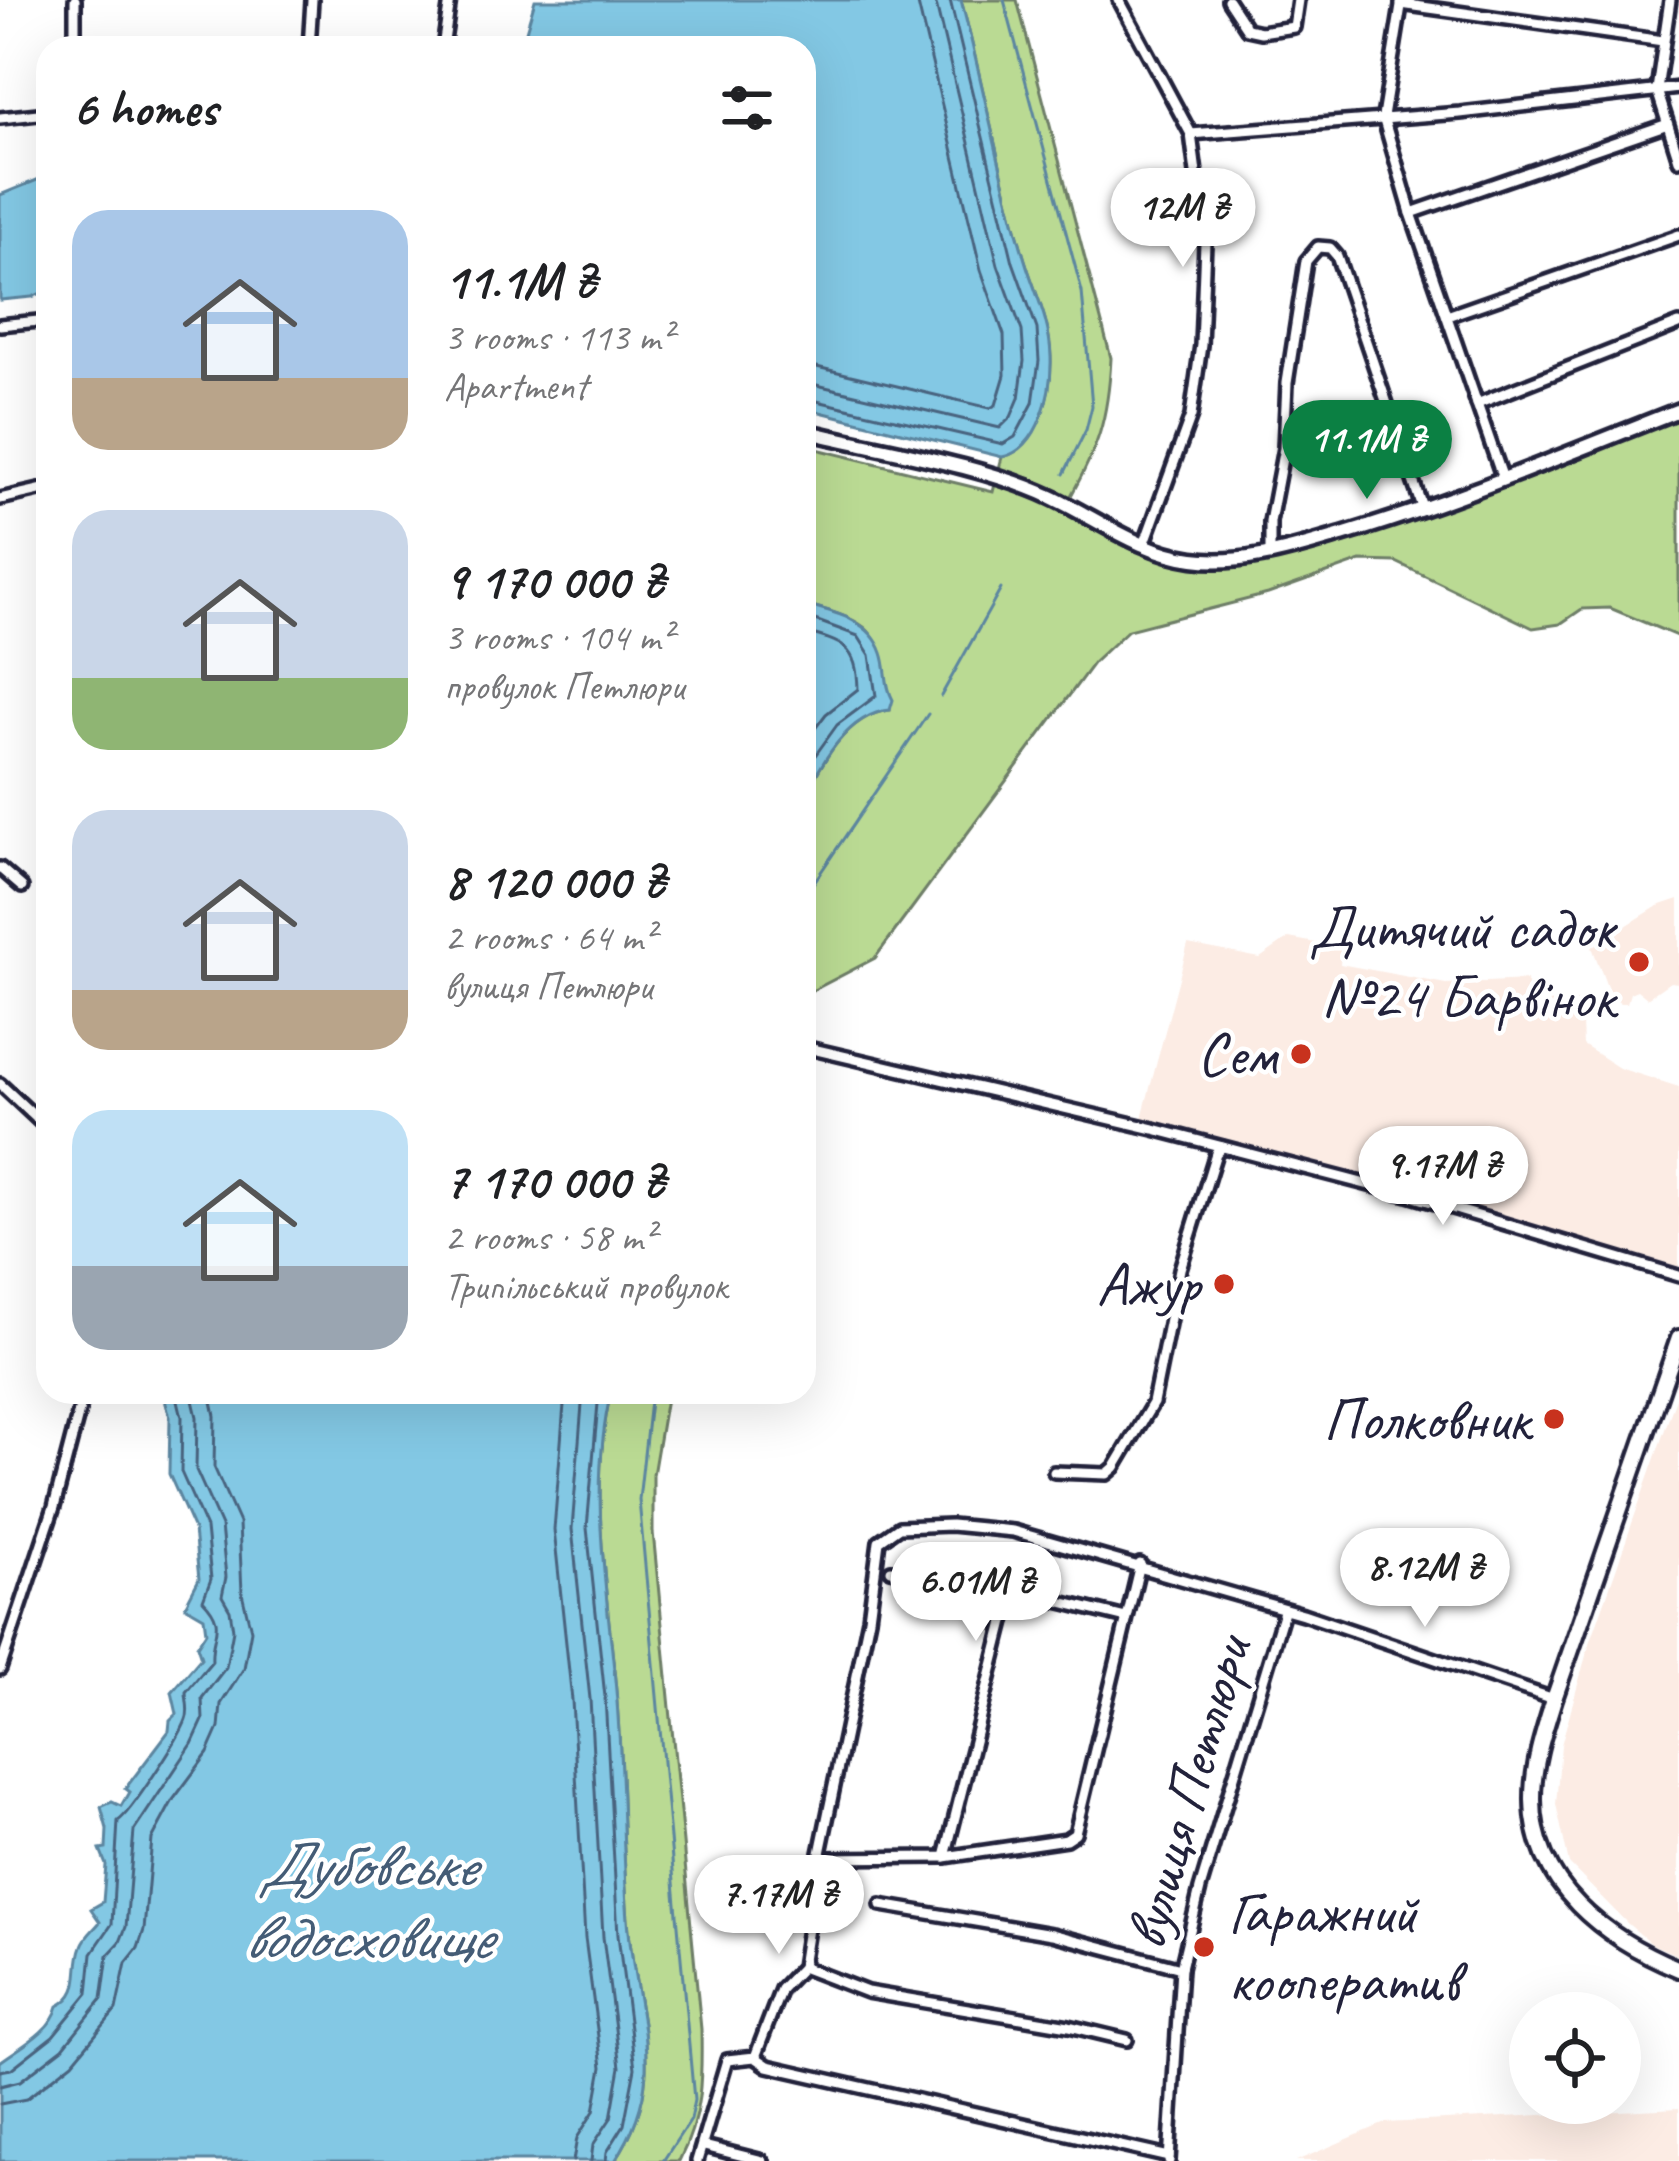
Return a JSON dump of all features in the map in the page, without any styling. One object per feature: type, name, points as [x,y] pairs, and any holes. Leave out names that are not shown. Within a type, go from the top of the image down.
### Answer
[{"type":"main road","points":[[1679,1338],[1554,1699],[1534,1775],[1534,1821],[1542,1850],[1567,1892],[1599,1925],[1639,1952],[1679,1969]]},
{"type":"street","points":[[75,0],[75,36]]},
{"type":"street","points":[[309,36],[311,0]]},
{"type":"street","points":[[445,36],[450,0]]},
{"type":"street","points":[[1119,0],[1191,134],[1205,243],[1202,345],[1191,416],[1144,545]]},
{"type":"street","points":[[1228,0],[1246,29],[1261,32],[1294,27],[1298,0]]},
{"type":"street","points":[[1670,0],[1657,90],[1679,160]]},
{"type":"street","points":[[1503,479],[1383,118],[1402,2],[1663,41]]},
{"type":"street","points":[[1191,134],[1679,88]]},
{"type":"street","points":[[0,118],[36,114]]},
{"type":"street","points":[[1411,213],[1666,125]]},
{"type":"street","points":[[1447,316],[1679,235]]},
{"type":"street","points":[[1270,553],[1270,522],[1284,448],[1286,383],[1306,261],[1318,247],[1330,248],[1337,256],[1423,510]]},
{"type":"street","points":[[0,325],[36,321]]},
{"type":"street","points":[[1477,404],[1679,324]]},
{"type":"street","points":[[816,433],[1050,496],[1166,554],[1228,560],[1270,553],[1423,510],[1679,410]]},
{"type":"street","points":[[0,499],[36,491]]},
{"type":"street","points":[[0,868],[22,886]]},
{"type":"street","points":[[816,1050],[1408,1195],[1679,1276]]},
{"type":"street","points":[[0,1084],[36,1118]]},
{"type":"street","points":[[1054,1472],[1107,1474],[1153,1403],[1180,1269],[1216,1153],[1222,1147]]},
{"type":"street","points":[[0,1669],[42,1546],[81,1404]]},
{"type":"street","points":[[754,2057],[781,1989],[802,1967],[819,1858],[869,1618],[879,1541],[899,1527],[951,1525],[1013,1531],[1140,1564],[1284,1611]]},
{"type":"street","points":[[819,1858],[945,1857],[1066,1839],[1075,1833],[1140,1564]]},
{"type":"street","points":[[891,1570],[1012,1590],[1126,1618]]},
{"type":"street","points":[[945,1857],[1012,1590]]},
{"type":"street","name":"вулиця Петлюри","points":[[1169,2159],[1181,1968],[1200,1889],[1284,1611],[1554,1699]]},
{"type":"street","points":[[881,1905],[1052,1934],[1181,1968]]},
{"type":"street","points":[[802,1967],[867,1992],[1127,2040]]},
{"type":"street","points":[[697,2161],[727,2060],[754,2057],[767,2066],[1169,2159]]},
{"type":"street","points":[[704,2146],[763,2161]]},
{"type":"shaded area","name":"Дитячий садок №24 Барвінок","points":[[1679,899],[1679,983],[1670,982],[1647,998],[1637,990],[1630,993],[1627,1003],[1620,1003],[1610,995],[1592,947],[1658,906]]},
{"type":"shaded area","points":[[1289,938],[1342,948],[1340,964],[1446,984],[1527,980],[1528,1004],[1581,1001],[1583,1045],[1619,1068],[1679,1087],[1679,1267],[1416,1190],[1142,1118],[1188,944],[1260,958]]},
{"type":"shaded area","points":[[1678,1392],[1679,1956],[1652,1944],[1628,1924],[1569,1864],[1556,1804],[1561,1745],[1587,1652]]},
{"type":"shaded area","points":[[1679,2108],[1679,2161],[1296,2161],[1385,2123],[1509,2117],[1509,2124],[1641,2124],[1641,2110]]},
{"type":"green space","points":[[961,0],[1017,0],[1111,358],[1104,417],[1094,449],[1068,501],[1054,499],[1103,531],[1155,556],[1193,565],[1251,563],[1430,511],[1679,415],[1679,637],[1610,608],[1582,609],[1560,624],[1533,628],[1396,562],[1361,561],[1268,594],[1128,630],[1094,662],[875,958],[816,989],[816,777],[848,731],[890,710],[873,637],[851,619],[816,608],[816,449],[993,492],[1002,457],[1015,452],[1034,430],[1049,385],[1048,331],[1016,228]]},
{"type":"green space","points":[[609,1404],[665,1404],[653,1475],[653,1532],[701,2029],[696,2113],[679,2161],[615,2161],[642,2102],[646,2048],[629,1931],[617,1702],[602,1547]]},
{"type":"water","points":[[535,0],[961,0],[1007,196],[1050,344],[1046,401],[1026,443],[1002,457],[816,411],[816,36],[524,36]]},
{"type":"water","points":[[36,180],[36,295],[32,297],[0,300],[0,195]]},
{"type":"water","points":[[816,607],[850,619],[877,642],[893,700],[890,710],[848,731],[816,776]]},
{"type":"water","name":"Дубовське водосховище","points":[[166,1404],[609,1404],[601,1468],[602,1547],[617,1702],[629,1931],[646,2049],[642,2103],[615,2161],[0,2161],[0,2062],[42,2031],[72,1994],[82,1946],[100,1922],[91,1909],[103,1902],[106,1865],[100,1850],[106,1849],[107,1829],[101,1807],[112,1802],[121,1806],[129,1792],[125,1789],[177,1714],[172,1692],[201,1658],[197,1646],[206,1632],[204,1617],[185,1606],[199,1579],[194,1530],[169,1474]]},
{"type":"waterway","points":[[1004,0],[1082,292],[1092,406],[1064,474]]},
{"type":"waterway","points":[[941,696],[1001,589]]},
{"type":"waterway","points":[[816,879],[928,714]]},
{"type":"waterway","points":[[650,1404],[639,1500],[694,2100],[690,2120],[663,2161]]},
{"type":"place","name":"Дитячий садок №24 Барвінок","points":[[1639,962]]},
{"type":"place","name":"Сем","points":[[1301,1054]]},
{"type":"place","name":"Ажур","points":[[1224,1284]]},
{"type":"place","name":"Полковник","points":[[1554,1419]]},
{"type":"place","name":"Гаражний кооператив","points":[[1204,1947]]}]
